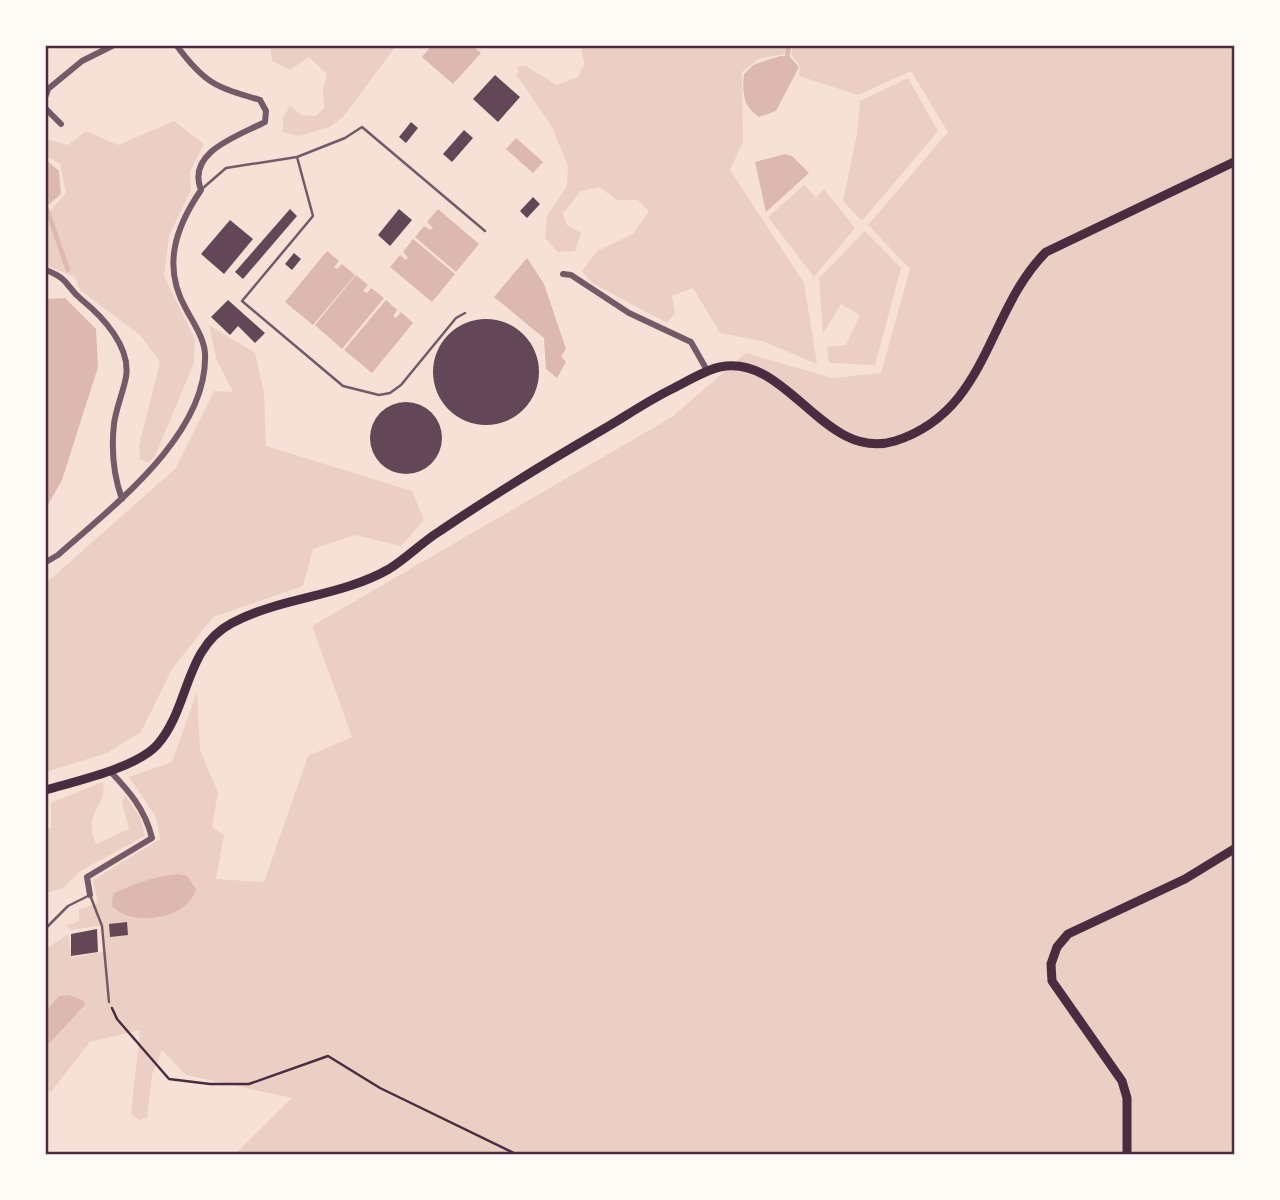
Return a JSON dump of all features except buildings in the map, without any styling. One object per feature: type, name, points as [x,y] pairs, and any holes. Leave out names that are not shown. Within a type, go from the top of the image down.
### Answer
[{"type":"main road","points":[[46,790],[109,770],[141,757],[156,746],[183,698],[193,665],[210,641],[232,623],[358,585],[393,566],[436,533],[542,465],[671,389],[722,366],[758,372],[836,430],[867,441],[894,441],[928,426],[951,407],[972,383],[1026,271],[1046,252],[1234,162]]},
{"type":"main road","points":[[1127,1154],[1128,1112],[1122,1081],[1056,991],[1051,964],[1057,947],[1068,934],[1185,879],[1234,849]]},
{"type":"street","points":[[46,95],[48,89],[82,61],[112,46]]},
{"type":"street","points":[[46,562],[147,475],[172,445],[190,414],[202,378],[205,352],[198,332],[176,292],[171,274],[174,250],[189,208],[201,190],[196,178],[209,152],[265,122],[267,111],[260,100],[215,86],[190,63],[177,46]]},
{"type":"street","points":[[46,109],[61,124]]},
{"type":"street","points":[[46,270],[65,278],[75,294],[102,316],[126,363],[127,375],[114,423],[113,472],[121,499]]},
{"type":"street","points":[[563,274],[571,275],[629,313],[691,342],[708,372]]},
{"type":"street","points":[[90,895],[87,877],[152,838],[147,817],[131,793],[109,770]]},
{"type":"lane","points":[[201,190],[226,168],[297,157],[345,138],[362,127],[485,231]]},
{"type":"lane","points":[[297,157],[313,216],[242,301],[343,386],[379,395],[390,393],[401,385],[456,318],[465,313]]},
{"type":"lane","points":[[46,928],[68,906],[90,895],[102,926],[109,1002]]},
{"type":"path","points":[[109,1002],[117,1019],[169,1079],[210,1084],[249,1084],[328,1056],[380,1088],[516,1154]]},
{"type":"shaded area","points":[[270,46],[396,46],[343,117],[329,127],[299,136],[283,132],[283,118],[290,106],[301,115],[316,116],[324,108],[323,91],[327,74],[309,57],[290,70],[272,61]]},
{"type":"shaded area","points":[[431,46],[472,46],[481,53],[453,84],[422,57]]},
{"type":"shaded area","points":[[581,46],[789,46],[786,54],[760,58],[742,72],[743,142],[730,170],[804,283],[817,364],[762,341],[720,333],[693,288],[672,296],[675,313],[667,323],[592,283],[582,271],[597,251],[633,234],[649,211],[638,200],[617,200],[599,187],[581,191],[563,213],[567,225],[581,233],[575,251],[558,252],[545,238],[547,216],[567,186],[568,166],[551,125],[517,76],[518,66],[526,66],[557,85],[578,77],[584,64]]},
{"type":"shaded area","points":[[793,46],[1234,46],[1234,1154],[235,1154],[292,1098],[186,1075],[162,1050],[152,1075],[147,1118],[139,1120],[131,1113],[140,1030],[90,1042],[50,1093],[46,1085],[46,1047],[83,1008],[46,1011],[46,949],[68,934],[72,958],[106,951],[103,925],[71,930],[66,926],[79,921],[79,910],[98,903],[93,880],[160,839],[156,817],[129,777],[172,762],[197,692],[200,750],[218,792],[212,827],[224,835],[216,879],[264,882],[308,756],[352,737],[312,626],[672,417],[746,353],[832,378],[881,373],[910,269],[868,225],[948,132],[911,71],[858,95],[799,76],[800,67],[791,54]]},
{"type":"shaded area","points":[[780,56],[789,56],[799,67],[776,111],[759,117],[747,104],[743,87],[744,74],[753,65]]},
{"type":"shaded area","points":[[908,78],[938,131],[862,221],[843,201],[857,134],[860,101]]},
{"type":"shaded area","points":[[174,121],[204,144],[190,172],[191,190],[169,236],[164,276],[195,339],[194,363],[155,456],[148,463],[140,459],[139,445],[160,362],[141,336],[80,290],[75,277],[46,265],[46,212],[66,193],[60,164],[46,156],[46,139],[68,145],[86,131],[118,145]]},
{"type":"shaded area","points":[[516,138],[543,162],[533,173],[506,149]]},
{"type":"shaded area","points":[[785,154],[792,156],[809,173],[766,212],[755,162]]},
{"type":"shaded area","points":[[46,160],[59,171],[61,194],[46,207]]},
{"type":"shaded area","points":[[804,185],[816,197],[824,189],[855,228],[814,277],[768,217]]},
{"type":"shaded area","points":[[438,209],[479,244],[456,272],[415,237],[424,226],[430,230],[433,228],[427,222]]},
{"type":"shaded area","points":[[865,231],[901,268],[875,365],[829,363],[827,347],[846,345],[860,315],[841,304],[823,334],[819,278]]},
{"type":"shaded area","points":[[413,239],[455,274],[432,302],[390,267],[400,255],[406,260],[408,257],[403,252]]},
{"type":"shaded area","points":[[327,251],[339,261],[334,267],[337,269],[342,264],[355,275],[313,325],[285,302]]},
{"type":"shaded area","points":[[527,258],[544,284],[566,349],[561,356],[566,362],[557,378],[546,369],[544,338],[494,297]]},
{"type":"shaded area","points":[[356,275],[368,285],[363,291],[367,293],[371,288],[384,298],[342,349],[315,325]]},
{"type":"shaded area","points":[[65,298],[96,329],[98,367],[62,480],[46,508],[46,299]]},
{"type":"shaded area","points":[[386,300],[397,310],[393,316],[396,318],[401,312],[413,323],[372,373],[344,350]]},
{"type":"shaded area","points":[[209,325],[255,353],[264,393],[266,446],[412,491],[424,520],[401,546],[355,535],[313,549],[303,586],[213,617],[172,669],[141,732],[107,753],[46,772],[46,583],[175,469],[214,391],[233,392],[217,361]]},
{"type":"shaded area","points":[[102,782],[103,796],[92,823],[96,844],[129,829],[122,802],[125,795],[140,817],[145,836],[82,870],[63,888],[46,893],[46,828],[51,828],[51,803]]},
{"type":"shaded area","points":[[179,874],[187,876],[196,889],[183,907],[172,913],[159,917],[133,917],[112,906],[113,894],[120,890]]},
{"type":"shaded area","points":[[69,995],[84,1001],[85,1005],[46,1047],[46,1011],[59,996]]},
{"type":"waterway","points":[[786,62],[789,46]]},
{"type":"waterway","points":[[46,207],[68,270]]}]
